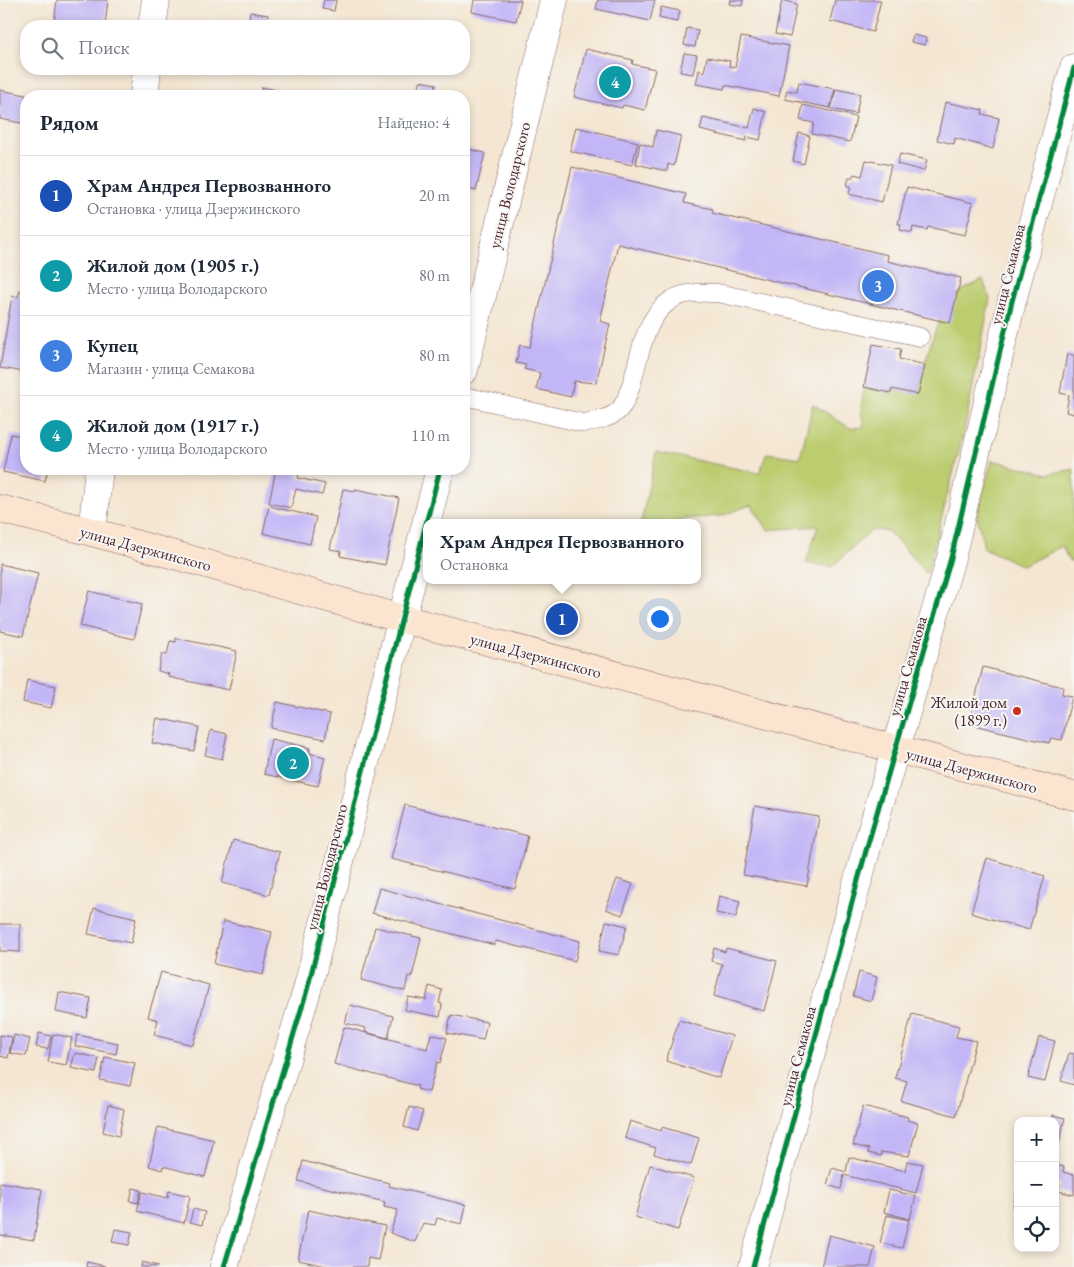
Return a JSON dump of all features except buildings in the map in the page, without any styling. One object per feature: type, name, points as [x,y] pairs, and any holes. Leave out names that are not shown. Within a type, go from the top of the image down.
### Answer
[{"type":"main road","name":"улица Дзержинского","points":[[0,509],[92,532],[403,620],[1074,796]]},
{"type":"street","points":[[153,20],[156,0]]},
{"type":"street","name":"улица Володарского","points":[[470,345],[554,0]]},
{"type":"street","name":"улица Семакова","points":[[752,1267],[895,750],[951,558],[1017,282],[1074,68]]},
{"type":"street","points":[[145,90],[146,75]]},
{"type":"street","points":[[92,532],[99,475]]},
{"type":"street","name":"улица Володарского","points":[[428,519],[439,475]]},
{"type":"street","name":"улица Володарского","points":[[224,1267],[307,990],[423,538]]},
{"type":"lane","points":[[470,397],[583,423],[604,419],[619,411],[627,397],[647,330],[659,312],[673,299],[695,293],[718,292],[920,337]]},
{"type":"green space","points":[[983,280],[990,299],[965,427],[927,574],[888,531],[871,530],[832,567],[806,563],[818,526],[768,530],[751,505],[721,516],[683,519],[642,519],[656,452],[759,473],[767,453],[800,458],[813,404],[850,428],[864,427],[861,409],[864,387],[891,393],[892,389],[918,394],[931,343],[941,318],[959,293]]},
{"type":"green space","points":[[992,460],[1048,474],[1074,469],[1074,561],[1069,561],[1062,546],[1023,566],[984,548],[977,516]]},
{"type":"cycle path","points":[[753,1267],[867,847],[951,558],[1012,301],[1074,68]]},
{"type":"cycle path","points":[[427,519],[438,475]]},
{"type":"cycle path","points":[[224,1267],[307,990],[423,536]]},
{"type":"place","name":"Жилой дом (1917 г.)","points":[[615,82]]},
{"type":"place","name":"Купец","points":[[878,286]]},
{"type":"place","name":"Храм Андрея Первозванного","points":[[562,619]]},
{"type":"place","name":"Жилой дом (1899 г.)","points":[[1017,711]]},
{"type":"place","name":"Жилой дом (1905 г.)","points":[[293,763]]}]
